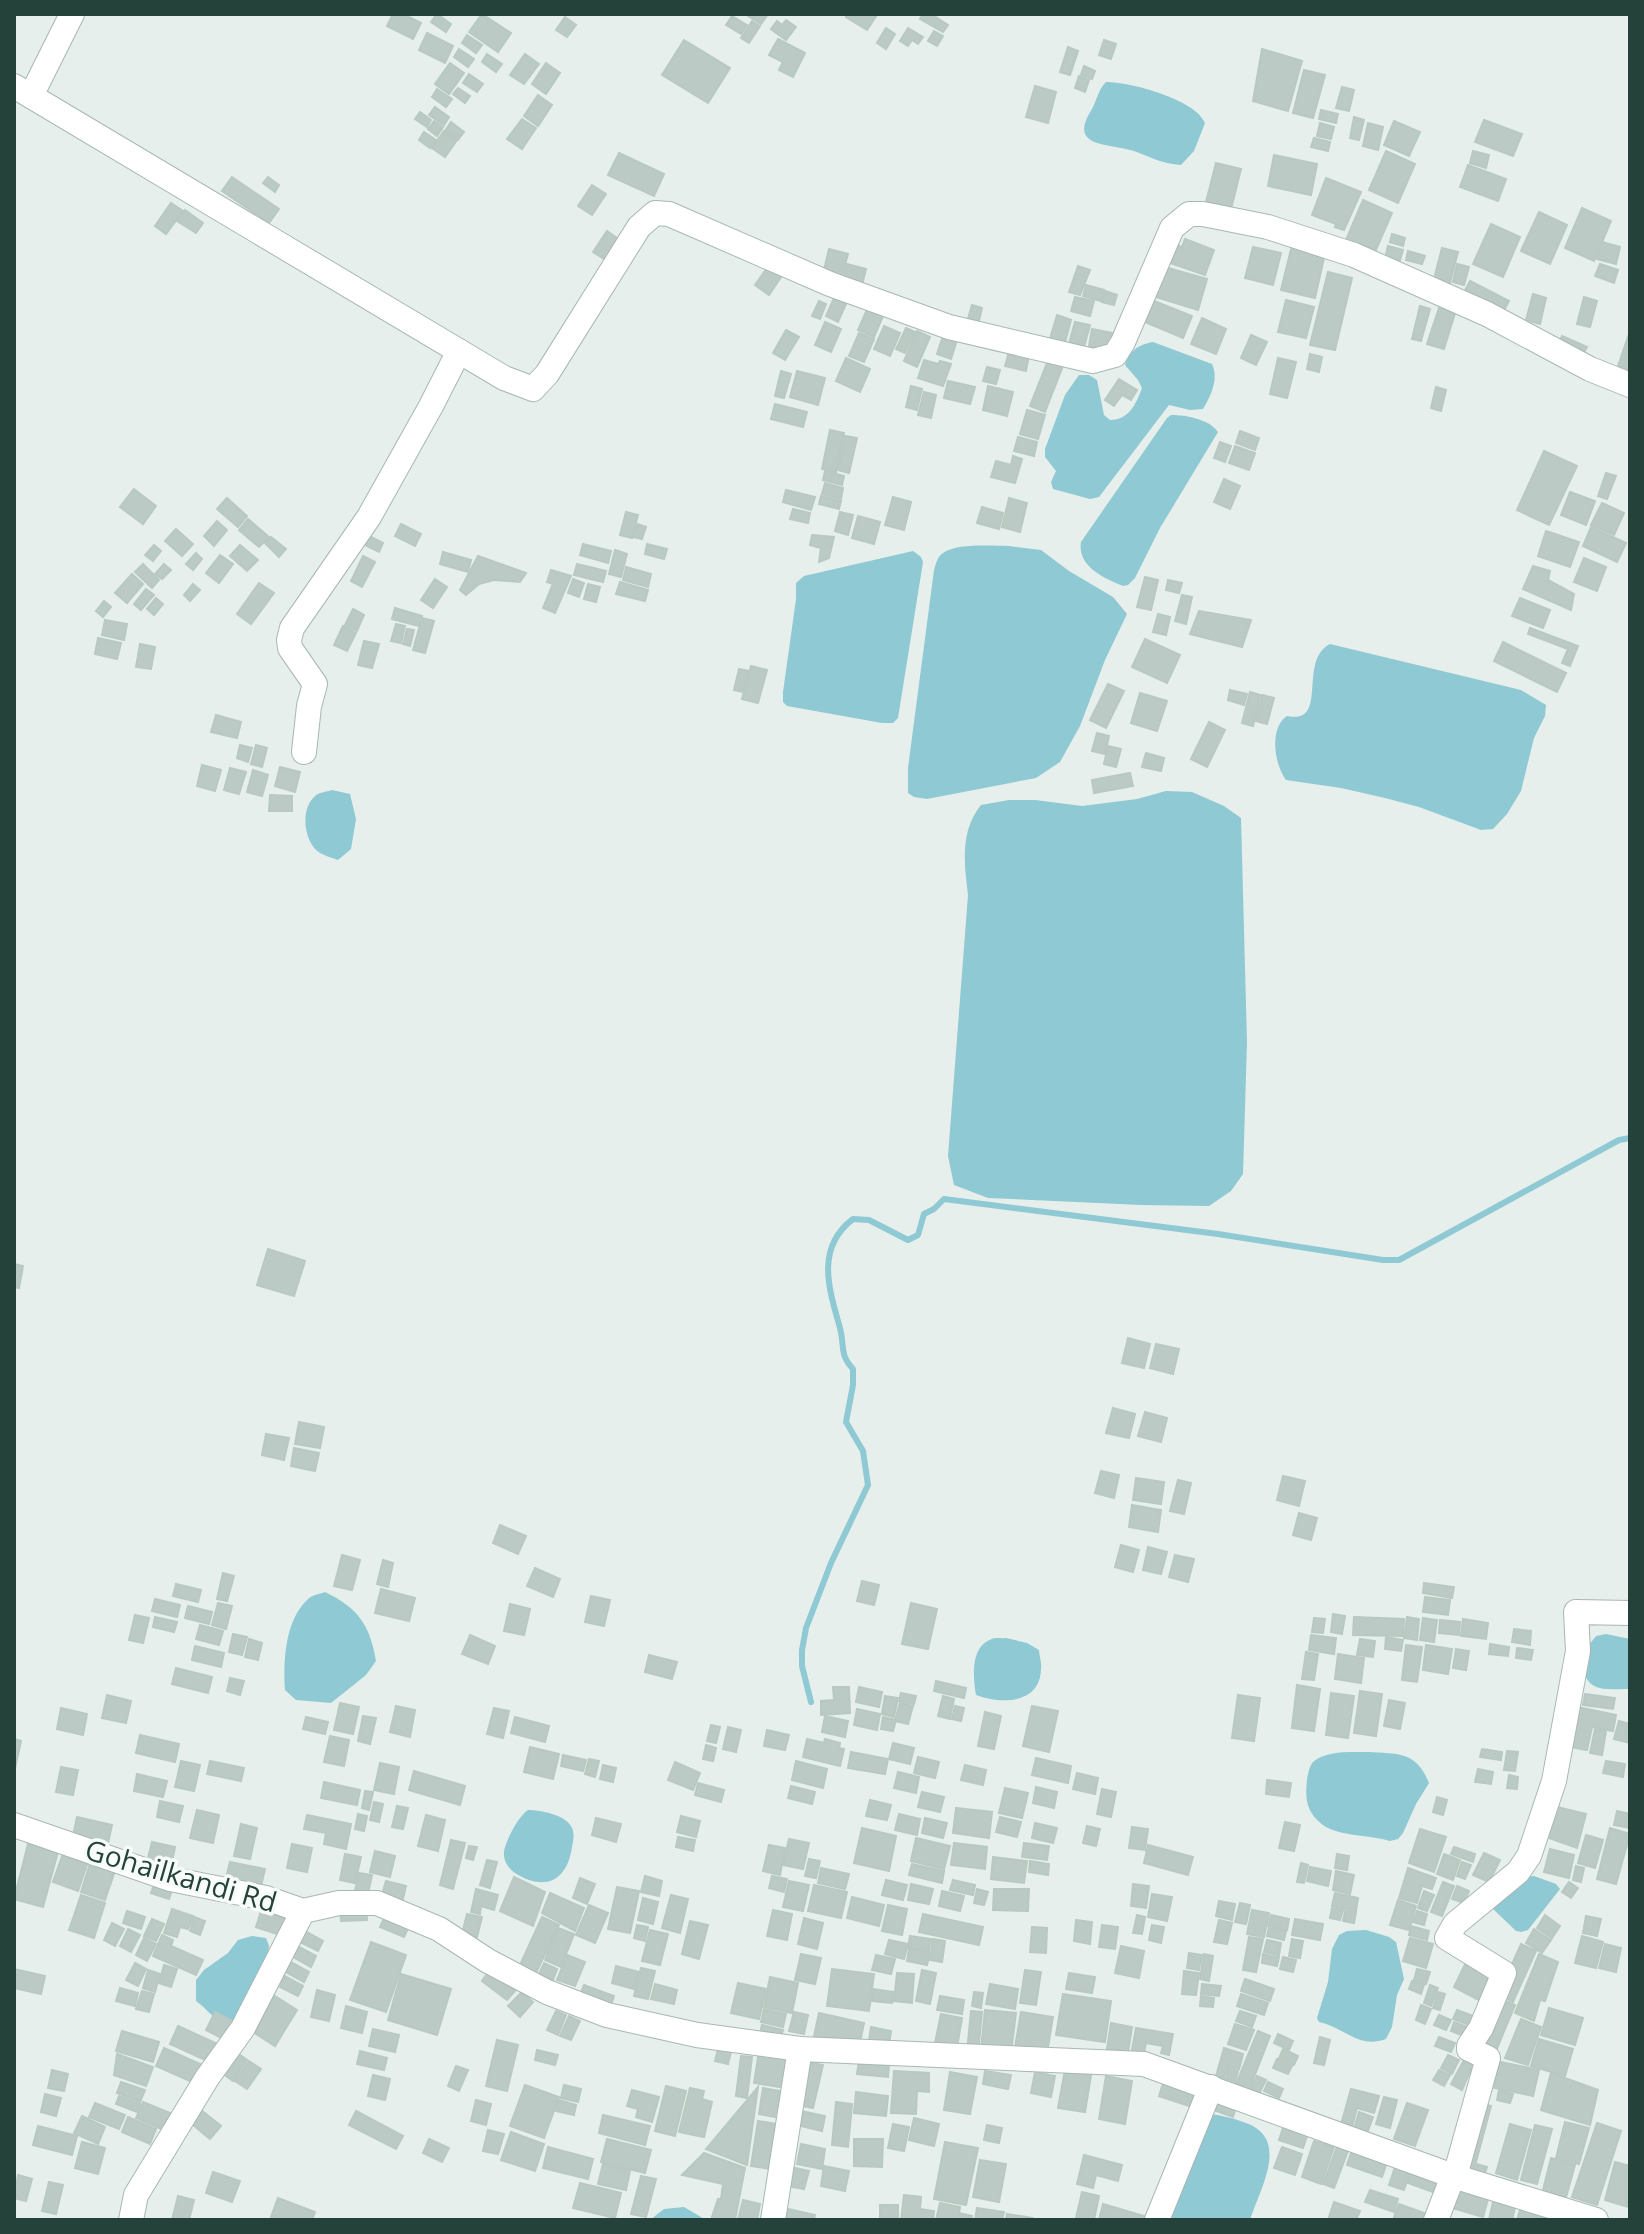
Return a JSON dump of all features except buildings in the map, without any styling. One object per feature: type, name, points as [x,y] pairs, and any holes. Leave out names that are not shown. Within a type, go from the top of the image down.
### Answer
[{"type":"street","points":[[72,14],[23,91],[504,378],[533,389],[547,374],[639,227],[655,213],[669,214],[830,284],[949,327],[1093,361],[1115,355],[1123,342],[1172,228],[1189,214],[1203,214],[1268,227],[1354,255],[1487,314],[1590,369],[1630,385]]},
{"type":"street","points":[[304,752],[309,706],[315,684],[290,648],[292,628],[369,517],[459,351]]},
{"type":"street","points":[[1436,2220],[1454,2176],[1488,2058],[1469,2049],[1469,2046],[1481,2028],[1504,1973],[1447,1938],[1455,1924],[1518,1872],[1529,1856],[1554,1781],[1578,1651],[1576,1612],[1630,1613]]},
{"type":"street","name":"Gohailkandi Rd","points":[[14,1825],[170,1879],[266,1898],[303,1911]]},
{"type":"street","points":[[131,2220],[136,2195],[207,2078],[243,2028],[303,1911],[339,1903],[377,1903],[439,1929],[488,1961],[547,1992],[607,2015],[697,2035],[800,2049],[1144,2064],[1454,2176],[1596,2220]]},
{"type":"street","points":[[773,2220],[800,2049]]},
{"type":"street","points":[[1157,2220],[1211,2087]]},
{"type":"water","points":[[1106,82],[1130,85],[1176,99],[1199,114],[1205,123],[1194,151],[1181,165],[1094,142],[1087,137],[1084,131],[1086,122]]},
{"type":"water","points":[[1153,342],[1212,364],[1214,381],[1203,409],[1190,410],[1169,405],[1099,497],[1090,499],[1053,489],[1051,482],[1056,471],[1045,457],[1045,449],[1065,395],[1079,375],[1089,375],[1097,380],[1104,415],[1110,420],[1127,414],[1142,388],[1125,365],[1135,349]]},
{"type":"water","points":[[1171,415],[1203,421],[1218,432],[1160,528],[1135,578],[1123,586],[1100,575],[1087,564],[1081,542]]},
{"type":"water","points":[[1009,546],[1041,550],[1113,597],[1127,614],[1105,660],[1080,726],[1060,762],[1036,778],[927,799],[914,797],[908,793],[908,768],[937,561],[943,553],[957,548]]},
{"type":"water","points":[[913,551],[923,562],[898,718],[893,723],[882,723],[787,706],[783,702],[783,692],[796,583],[804,576]]},
{"type":"water","points":[[1330,644],[1521,690],[1546,705],[1521,791],[1493,829],[1481,830],[1385,798],[1286,780],[1276,756],[1278,729],[1287,716],[1300,716],[1307,711],[1311,702],[1315,664],[1320,652]]},
{"type":"water","points":[[332,790],[350,794],[356,819],[351,849],[338,860],[315,848],[306,826],[307,810],[314,797]]},
{"type":"water","points":[[1166,791],[1192,792],[1224,806],[1241,818],[1247,1042],[1243,1174],[1231,1191],[1209,1206],[988,1198],[954,1185],[948,1156],[968,895],[965,848],[974,815],[981,805],[1009,800],[1082,806],[1137,799]]},
{"type":"water","points":[[325,1592],[346,1604],[361,1619],[370,1637],[376,1661],[366,1675],[331,1703],[296,1700],[285,1690],[285,1654],[290,1629],[308,1599]]},
{"type":"water","points":[[1606,1634],[1630,1639],[1630,1689],[1599,1688],[1585,1676],[1589,1645],[1596,1636]]},
{"type":"water","points":[[1006,1638],[1027,1643],[1039,1650],[1039,1681],[1034,1690],[1017,1699],[996,1700],[976,1695],[976,1655],[992,1639]]},
{"type":"water","points":[[1368,1752],[1405,1756],[1418,1765],[1429,1783],[1398,1839],[1390,1841],[1329,1829],[1317,1820],[1308,1805],[1307,1780],[1313,1762],[1332,1754]]},
{"type":"water","points":[[528,1810],[559,1817],[569,1823],[573,1830],[569,1859],[560,1875],[553,1880],[536,1882],[526,1879],[505,1862],[507,1842]]},
{"type":"water","points":[[1534,1876],[1556,1884],[1560,1889],[1528,1930],[1516,1931],[1490,1906],[1525,1877]]},
{"type":"water","points":[[1366,1930],[1396,1942],[1404,1979],[1397,1995],[1392,2027],[1386,2039],[1376,2041],[1360,2040],[1319,2022],[1317,2018],[1328,1982],[1332,1949],[1339,1935],[1347,1931]]},
{"type":"water","points":[[252,1936],[266,1938],[269,1946],[267,1958],[233,2021],[227,2025],[196,2001],[196,1980],[204,1970],[228,1953],[238,1940]]},
{"type":"water","points":[[1212,2114],[1243,2122],[1258,2129],[1266,2139],[1269,2165],[1250,2220],[1165,2220]]},
{"type":"water","points":[[684,2207],[706,2220],[650,2220],[664,2209]]},
{"type":"waterway","points":[[811,1702],[802,1666],[806,1628],[831,1563],[868,1485],[863,1451],[846,1422],[853,1369],[844,1354],[828,1270],[833,1243],[853,1219],[869,1220],[908,1240],[918,1235],[924,1214],[944,1199],[1399,1260],[1619,1140],[1630,1138]]}]
